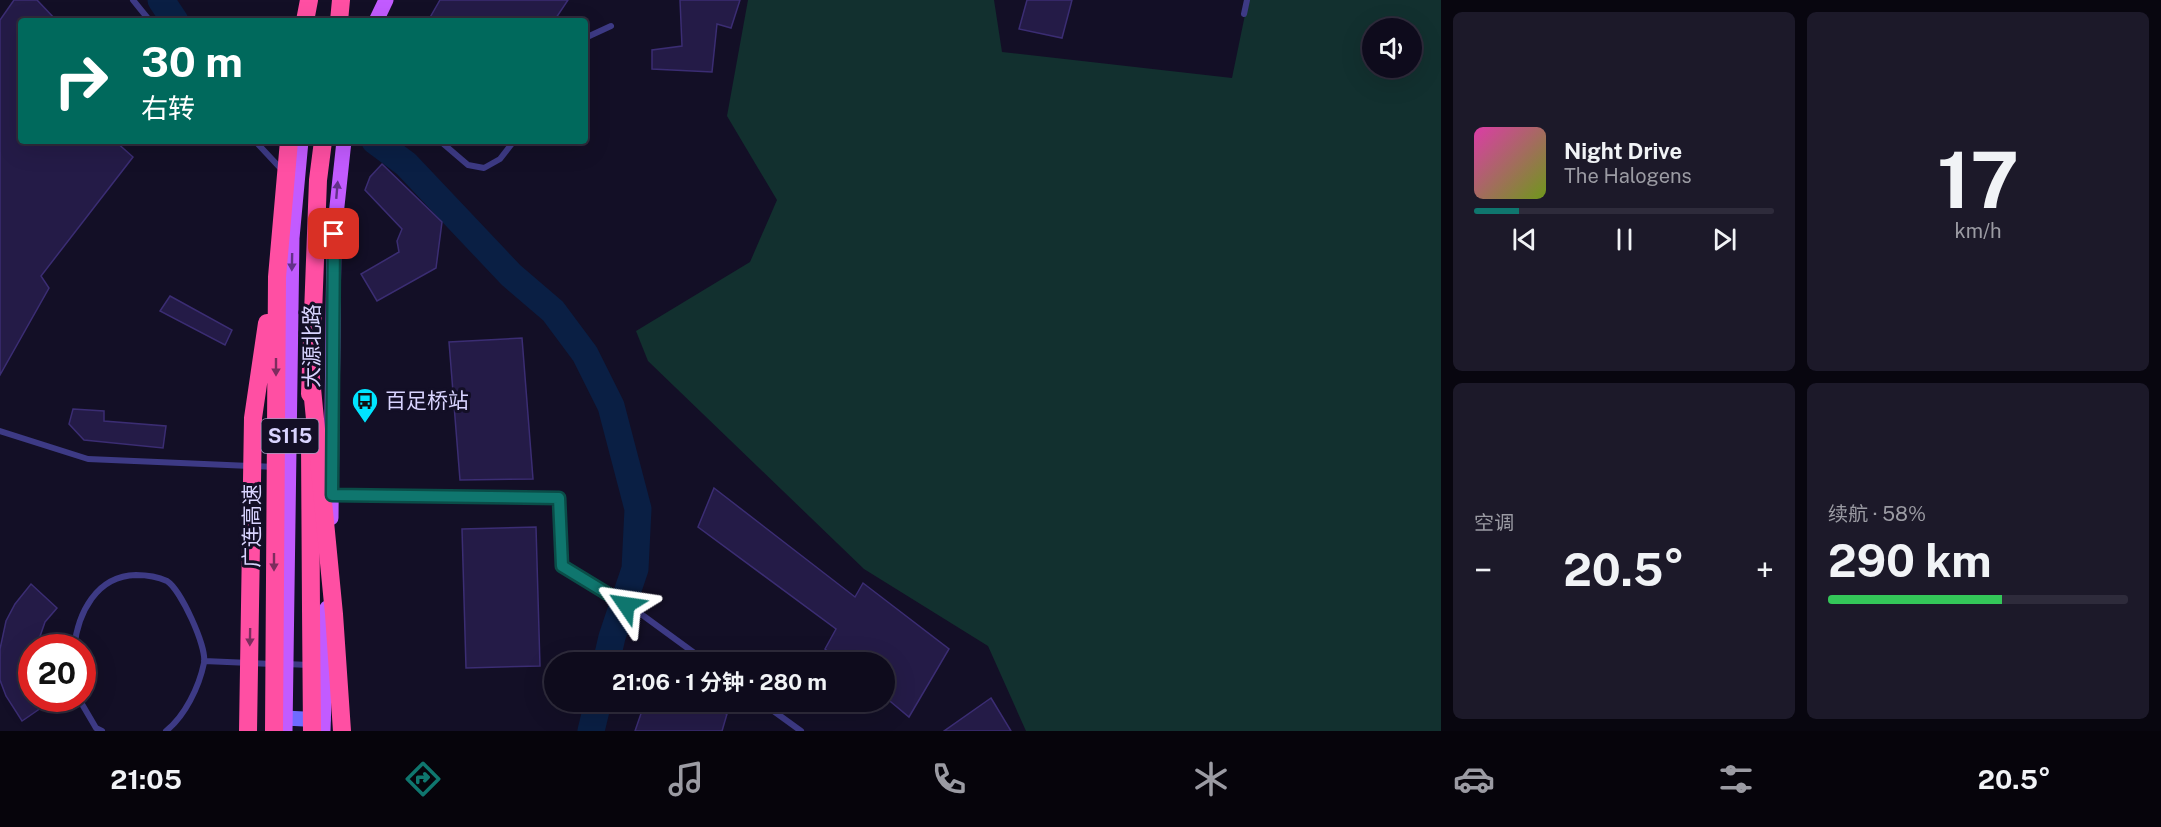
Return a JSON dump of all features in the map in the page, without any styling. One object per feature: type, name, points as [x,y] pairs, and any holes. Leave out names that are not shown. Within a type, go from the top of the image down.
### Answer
[{"type":"highway","points":[[306,18],[309,0]]},
{"type":"highway","points":[[339,18],[341,0]]},
{"type":"highway","name":"广连高速","points":[[281,726],[277,277],[289,144]]},
{"type":"highway","points":[[320,727],[311,378],[318,180],[323,144]]},
{"type":"highway","points":[[248,731],[253,418],[282,224]]},
{"type":"highway","points":[[311,378],[334,614],[342,731]]},
{"type":"main road","points":[[333,18],[341,0]]},
{"type":"main road","points":[[377,18],[386,0]]},
{"type":"main road","name":"大源北路","points":[[281,726],[286,664],[290,362],[296,185],[301,144]]},
{"type":"main road","name":"大源北路","points":[[320,727],[332,495],[334,234],[344,144]]},
{"type":"street","points":[[281,726],[320,727]]},
{"type":"lane","points":[[134,0],[148,18]]},
{"type":"lane","points":[[1244,14],[1247,0]]},
{"type":"lane","points":[[588,37],[611,26]]},
{"type":"lane","points":[[258,144],[296,185]]},
{"type":"lane","points":[[444,144],[468,165],[484,168],[500,159],[512,144]]},
{"type":"lane","points":[[0,431],[87,459],[290,467]]},
{"type":"lane","points":[[332,495],[559,498],[562,566],[641,614],[693,652]]},
{"type":"lane","points":[[77,634],[80,617],[91,596],[106,584],[124,575],[150,575],[169,582],[186,607],[204,661],[183,712],[166,731]]},
{"type":"lane","points":[[204,661],[324,666]]},
{"type":"lane","points":[[86,712],[96,729],[102,731]]},
{"type":"lane","points":[[775,712],[801,731]]},
{"type":"green space","points":[[748,0],[994,0],[1002,52],[1232,78],[1248,0],[1441,0],[1441,731],[1026,731],[988,646],[864,569],[648,361],[636,331],[750,262],[777,200],[727,116]]},
{"type":"building","points":[[14,0],[37,0],[54,18],[18,18],[18,144],[118,144],[133,157],[41,276],[49,288],[0,375],[0,20]]},
{"type":"building","points":[[440,0],[568,0],[556,18],[430,18]]},
{"type":"building","points":[[680,0],[740,0],[731,28],[717,24],[712,72],[652,69],[652,50],[682,46]]},
{"type":"building","points":[[1027,0],[1072,0],[1062,38],[1019,29]]},
{"type":"building","points":[[382,164],[442,222],[436,268],[377,301],[361,274],[399,252],[397,241],[402,229],[365,190],[370,177]]},
{"type":"building","points":[[170,296],[232,330],[225,345],[160,311]]},
{"type":"building","points":[[522,338],[533,479],[460,480],[449,342]]},
{"type":"building","points":[[73,409],[104,411],[104,421],[166,426],[163,448],[84,440],[69,424]]},
{"type":"building","points":[[714,488],[855,597],[863,583],[949,649],[909,717],[895,705],[895,652],[829,652],[825,649],[836,629],[698,527]]},
{"type":"building","points":[[536,527],[540,666],[466,668],[462,529]]},
{"type":"building","points":[[31,584],[57,608],[45,622],[41,634],[18,634],[18,712],[35,712],[22,721],[6,696],[0,680],[0,649],[6,621],[15,604]]},
{"type":"building","points":[[991,698],[1011,731],[944,731]]},
{"type":"building","points":[[642,712],[721,712],[727,714],[722,731],[635,731]]},
{"type":"waterway","points":[[161,0],[173,18]]},
{"type":"waterway","points":[[379,144],[406,164],[511,275],[553,311],[585,354],[611,406],[638,509],[635,569],[609,652]]},
{"type":"waterway","points":[[591,731],[596,712]]},
{"type":"place","name":"百足桥站","points":[[365,424]]},
{"type":"route","points":[[334,234],[332,495],[559,498],[562,566],[626,605]]}]
